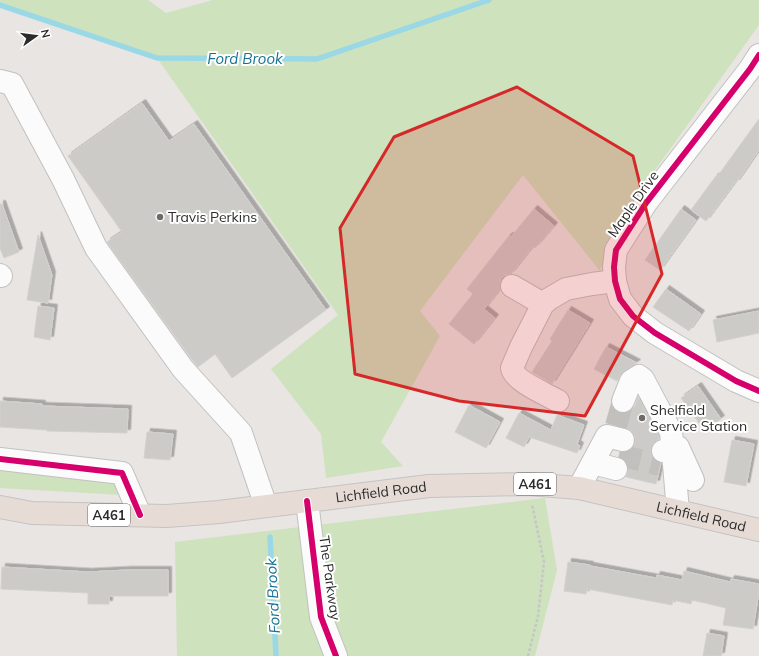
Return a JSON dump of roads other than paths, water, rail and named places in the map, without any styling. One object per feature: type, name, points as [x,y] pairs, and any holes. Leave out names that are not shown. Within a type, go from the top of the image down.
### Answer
[{"type":"highway","name":"Lichfield Road","points":[[0,507],[32,513],[167,516],[219,512],[430,486],[528,484],[579,488],[759,530]]},
{"type":"street","name":"Maple Drive","points":[[759,55],[750,69],[642,210],[616,250],[614,267],[615,281],[620,299],[633,316],[655,333],[736,381],[759,391]]},
{"type":"street","points":[[0,81],[12,84],[63,180],[96,248],[183,369],[241,433],[266,506]]},
{"type":"street","points":[[558,400],[531,386],[517,377],[514,373],[512,368],[521,347],[543,304],[549,299],[566,289],[615,281]]},
{"type":"street","points":[[512,286],[543,304]]},
{"type":"street","points":[[623,401],[631,381],[639,376],[643,379],[651,394],[673,465],[678,511]]},
{"type":"street","points":[[579,488],[611,448]]},
{"type":"street","points":[[0,459],[122,473],[140,515]]},
{"type":"street","name":"The Parkway","points":[[307,501],[321,617],[336,656]]},
{"type":"waterway","name":"Ford Brook","points":[[0,5],[157,58],[317,59],[489,0]]},
{"type":"waterway","name":"Ford Brook","points":[[270,537],[276,656]]},
{"type":"tunnel","points":[[616,426],[623,401]]},
{"type":"tunnel","points":[[619,455],[660,465]]},
{"type":"place","name":"Travis Perkins","points":[[160,217]]},
{"type":"place","name":"Shelfield Service Station","points":[[642,418]]}]
